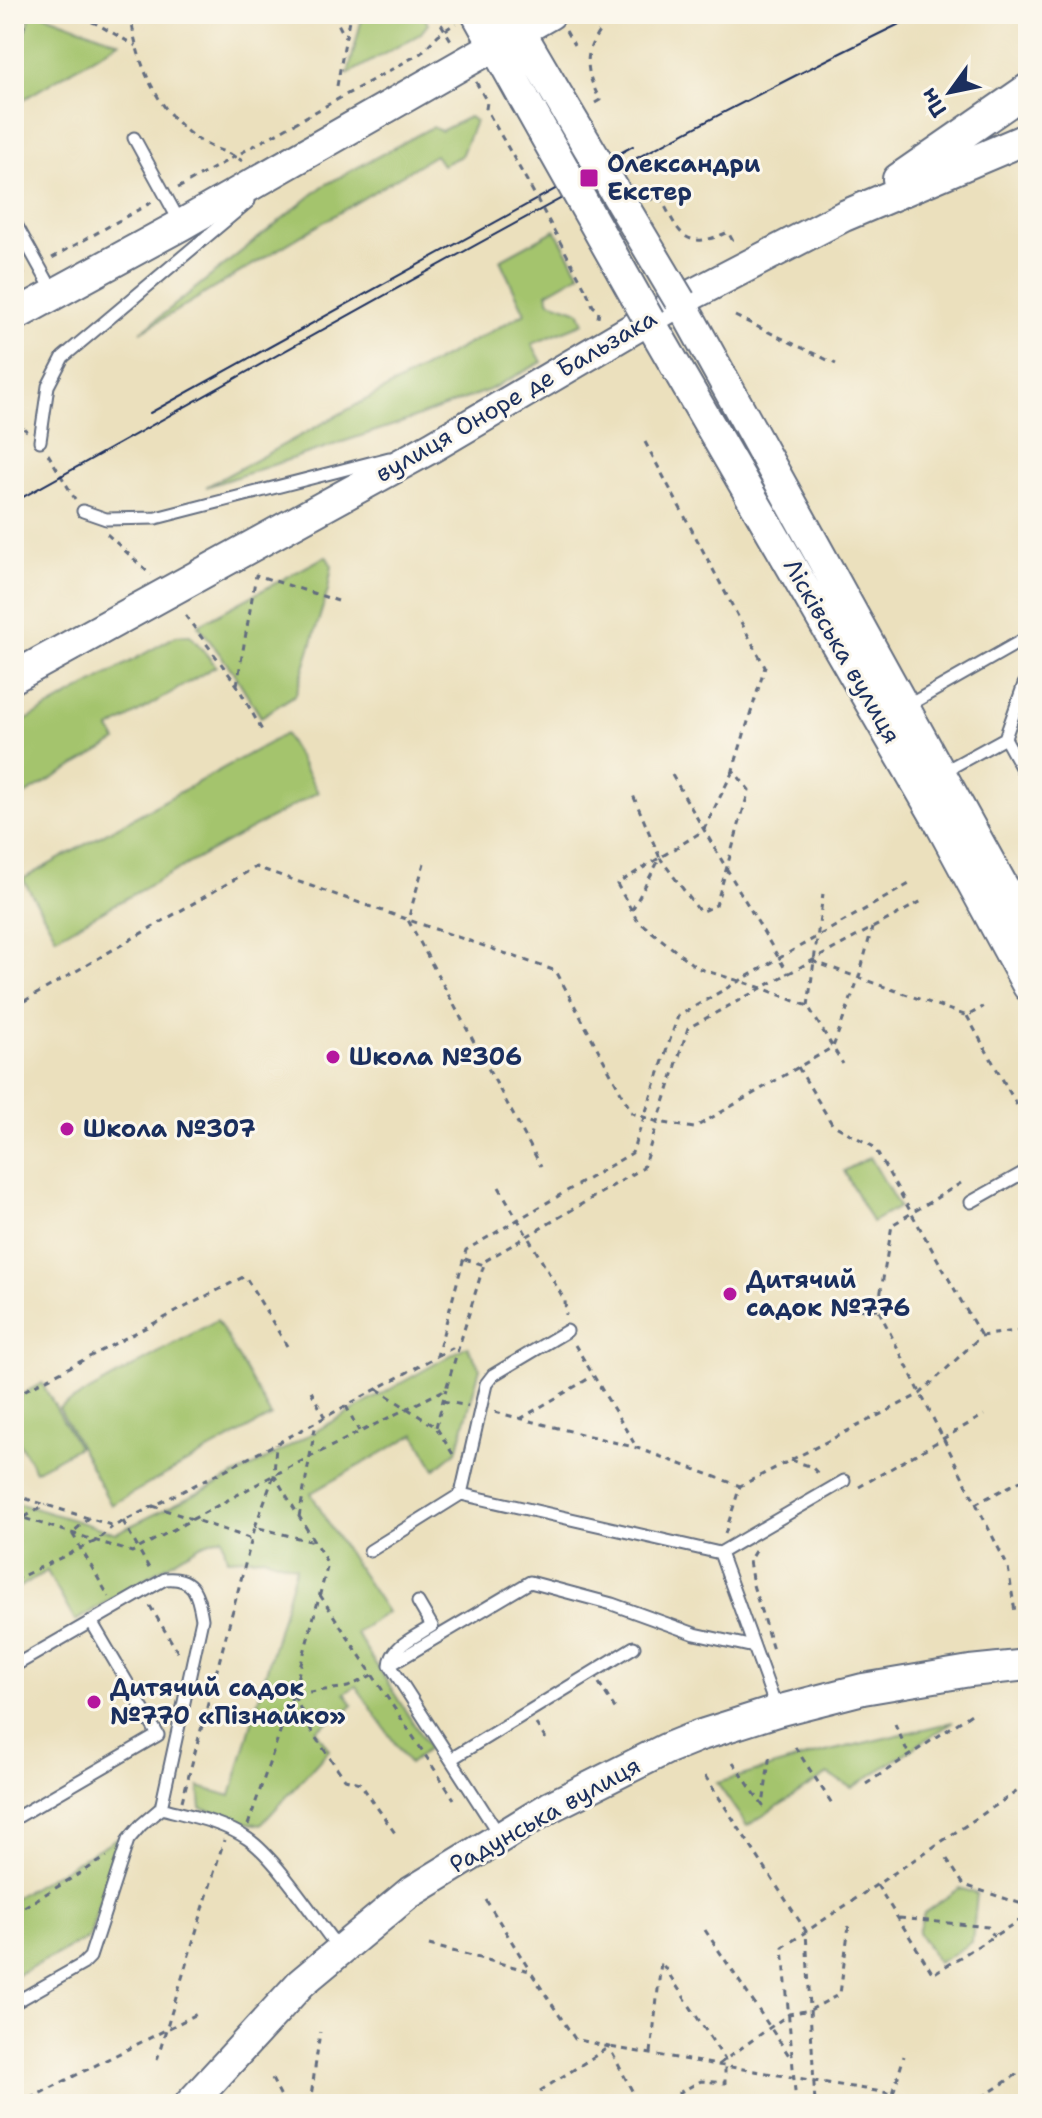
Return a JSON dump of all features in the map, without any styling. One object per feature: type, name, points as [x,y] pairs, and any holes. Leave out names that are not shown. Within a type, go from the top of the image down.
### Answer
[{"type":"street","points":[[477,14],[508,30]]},
{"type":"street","points":[[14,316],[265,177],[508,30],[550,14]]},
{"type":"street","name":"Лісківська вулиця","points":[[508,30],[552,86],[680,301],[1028,932]]},
{"type":"street","name":"Лісківська вулиця","points":[[508,30],[525,100],[941,825],[1028,986]]},
{"type":"street","points":[[844,216],[1028,89]]},
{"type":"street","name":"вулиця Оноре де Бальзака","points":[[14,677],[432,447],[680,301],[844,216],[1028,138]]},
{"type":"street","name":"Радунська вулиця","points":[[190,2104],[301,1983],[408,1894],[550,1807],[666,1749],[777,1711],[863,1689],[970,1671],[1028,1665]]},
{"type":"lane","points":[[134,138],[181,225]]},
{"type":"lane","points":[[40,441],[48,386],[63,357],[306,153]]},
{"type":"lane","points":[[14,221],[54,294]]},
{"type":"lane","points":[[83,511],[106,519],[156,518],[432,447]]},
{"type":"lane","points":[[903,708],[1028,637]]},
{"type":"lane","points":[[940,774],[1005,738],[1024,684]]},
{"type":"lane","points":[[1005,738],[1028,780]]},
{"type":"lane","points":[[971,1202],[1028,1170]]},
{"type":"lane","points":[[370,1551],[461,1494],[486,1384],[493,1375],[567,1331]]},
{"type":"lane","points":[[461,1494],[720,1553],[844,1481]]},
{"type":"lane","points":[[720,1553],[777,1711]]},
{"type":"lane","points":[[14,1666],[165,1579],[179,1578],[191,1585],[199,1601],[202,1619],[161,1808],[136,1829],[127,1845],[90,1957],[16,2002]]},
{"type":"lane","points":[[390,1665],[530,1582],[612,1604],[695,1634],[754,1647]]},
{"type":"lane","points":[[418,1602],[432,1626],[396,1651],[390,1665],[500,1837]]},
{"type":"lane","points":[[14,1819],[158,1735],[91,1621]]},
{"type":"lane","points":[[451,1759],[634,1647]]},
{"type":"lane","points":[[161,1808],[214,1822],[243,1836],[272,1863],[340,1951]]},
{"type":"path","points":[[14,66],[27,14]]},
{"type":"path","points":[[69,14],[95,23],[136,46]]},
{"type":"path","points":[[131,14],[136,46],[149,79],[179,123],[204,144],[236,156],[265,177]]},
{"type":"path","points":[[333,14],[345,37]]},
{"type":"path","points":[[337,86],[350,14]]},
{"type":"path","points":[[435,14],[452,42]]},
{"type":"path","points":[[595,103],[600,100],[591,83],[586,58],[601,29],[596,19]]},
{"type":"path","points":[[14,279],[421,53],[445,30]]},
{"type":"path","points":[[487,102],[486,109],[593,306],[599,311],[598,318]]},
{"type":"path","points":[[650,200],[659,195],[680,233],[687,239],[693,242],[710,240],[728,232],[737,248]]},
{"type":"path","points":[[735,316],[836,364]]},
{"type":"path","points":[[40,441],[83,511],[156,579]]},
{"type":"path","points":[[645,442],[765,667],[733,770],[703,831],[617,884],[637,920],[697,968],[808,1006]]},
{"type":"path","points":[[237,685],[256,575],[338,601]]},
{"type":"path","points":[[185,615],[237,685],[264,734]]},
{"type":"path","points":[[633,795],[660,858],[700,912],[716,905],[749,790],[733,770]]},
{"type":"path","points":[[672,775],[788,974]]},
{"type":"path","points":[[632,910],[660,858]]},
{"type":"path","points":[[424,863],[408,920],[541,1166]]},
{"type":"path","points":[[14,1007],[256,867],[556,971],[632,1113],[658,1122],[694,1128],[833,1047],[859,977],[872,928]]},
{"type":"path","points":[[437,1356],[466,1250],[632,1153],[678,1016],[911,883]]},
{"type":"path","points":[[823,894],[808,1006],[843,1064]]},
{"type":"path","points":[[436,1427],[485,1261],[643,1168],[688,1028],[922,901]]},
{"type":"path","points":[[812,961],[967,1016],[1028,1125]]},
{"type":"path","points":[[967,1016],[983,1007]]},
{"type":"path","points":[[798,1067],[832,1124],[874,1147],[981,1336]]},
{"type":"path","points":[[961,1183],[892,1225],[878,1309],[1008,1567],[1015,1612]]},
{"type":"path","points":[[464,1258],[484,1265]]},
{"type":"path","points":[[14,1396],[245,1276],[287,1346]]},
{"type":"path","points":[[837,1311],[878,1309]]},
{"type":"path","points":[[720,1553],[740,1486],[920,1394],[981,1336],[1028,1329]]},
{"type":"path","points":[[14,1580],[96,1541],[123,1521],[316,1423],[460,1344]]},
{"type":"path","points":[[520,1419],[594,1376]]},
{"type":"path","points":[[377,1389],[436,1427],[466,1475]]},
{"type":"path","points":[[14,1515],[132,1552],[274,1475],[446,1389]]},
{"type":"path","points":[[311,1391],[325,1418]]},
{"type":"path","points":[[443,1401],[637,1448],[740,1486]]},
{"type":"path","points":[[346,1406],[360,1432]]},
{"type":"path","points":[[851,1491],[984,1415]]},
{"type":"path","points":[[299,1517],[316,1423]]},
{"type":"path","points":[[179,1813],[255,1527],[274,1475],[276,1444]]},
{"type":"path","points":[[791,1460],[812,1467],[831,1488]]},
{"type":"path","points":[[243,1836],[293,1694],[328,1564],[274,1475]]},
{"type":"path","points":[[975,1504],[1028,1477]]},
{"type":"path","points":[[14,1495],[114,1526]]},
{"type":"path","points":[[14,1523],[46,1505]]},
{"type":"path","points":[[153,1506],[252,1539]]},
{"type":"path","points":[[72,1533],[89,1518]]},
{"type":"path","points":[[123,1521],[158,1584]]},
{"type":"path","points":[[255,1527],[314,1542]]},
{"type":"path","points":[[72,1533],[114,1608]]},
{"type":"path","points":[[760,1542],[749,1561],[773,1650]]},
{"type":"path","points":[[142,1592],[190,1674]]},
{"type":"path","points":[[320,1594],[454,1799]]},
{"type":"path","points":[[592,1673],[616,1710]]},
{"type":"path","points":[[293,1694],[348,1687],[372,1675]]},
{"type":"path","points":[[293,1694],[313,1734],[345,1779],[360,1783],[397,1836]]},
{"type":"path","points":[[796,2104],[783,1947],[1022,1788],[1022,1706]]},
{"type":"path","points":[[866,1784],[976,1711]]},
{"type":"path","points":[[528,1712],[549,1744]]},
{"type":"path","points":[[895,1724],[909,1755]]},
{"type":"path","points":[[795,1747],[833,1805]]},
{"type":"path","points":[[733,1762],[763,1806],[770,1753]]},
{"type":"path","points":[[705,1776],[806,1931],[815,2104]]},
{"type":"path","points":[[157,2060],[228,1829]]},
{"type":"path","points":[[14,1913],[127,1845]]},
{"type":"path","points":[[947,1859],[964,1885],[1028,1906]]},
{"type":"path","points":[[876,1884],[933,1974],[1028,1915]]},
{"type":"path","points":[[486,1900],[575,2039],[955,2104]]},
{"type":"path","points":[[897,1918],[988,1927],[994,1936]]},
{"type":"path","points":[[719,2064],[789,2014],[810,2010],[840,1994],[849,1925]]},
{"type":"path","points":[[705,1930],[792,2060]]},
{"type":"path","points":[[429,1945],[530,1971]]},
{"type":"path","points":[[651,2054],[661,1962],[727,2065],[725,2083],[701,2081],[658,2104]]},
{"type":"path","points":[[19,2104],[201,2012]]},
{"type":"path","points":[[310,2104],[320,2032]]},
{"type":"path","points":[[540,2091],[609,2047]]},
{"type":"path","points":[[609,2047],[639,2104]]},
{"type":"path","points":[[890,2104],[904,2056]]},
{"type":"path","points":[[972,2104],[1028,2067]]},
{"type":"path","points":[[272,2079],[285,2104]]},
{"type":"green space","points":[[31,14],[43,14],[119,42],[14,105],[14,75]]},
{"type":"green space","points":[[363,14],[423,14],[428,24],[420,34],[348,74]]},
{"type":"green space","points":[[469,117],[475,121],[461,156],[442,165],[435,155],[141,332],[323,186],[432,127],[441,131]]},
{"type":"green space","points":[[555,230],[580,274],[547,293],[550,301],[579,311],[584,323],[532,344],[542,362],[489,390],[403,422],[206,487],[525,313],[500,260]]},
{"type":"green space","points":[[326,556],[332,566],[328,590],[296,694],[261,717],[234,673],[198,625]]},
{"type":"green space","points":[[190,635],[216,666],[110,729],[117,741],[16,800],[14,727],[176,636]]},
{"type":"green space","points":[[285,734],[318,792],[56,937],[23,879]]},
{"type":"green space","points":[[870,1157],[899,1207],[872,1222],[844,1171]]},
{"type":"green space","points":[[217,1320],[271,1416],[111,1505],[59,1408]]},
{"type":"green space","points":[[467,1346],[480,1368],[457,1451],[435,1469],[415,1434],[311,1493],[387,1612],[356,1633],[429,1748],[409,1764],[356,1686],[345,1693],[353,1705],[316,1730],[329,1750],[261,1825],[238,1821],[201,1808],[199,1787],[231,1796],[296,1567],[264,1557],[227,1559],[222,1537],[202,1544],[75,1621],[47,1571],[14,1590],[14,1502],[116,1533],[252,1467]]},
{"type":"green space","points":[[42,1383],[78,1447],[35,1471],[14,1433],[14,1399]]},
{"type":"green space","points":[[953,1722],[852,1788],[828,1774],[747,1826],[717,1783],[813,1755]]},
{"type":"green space","points":[[119,1837],[89,1938],[14,1976],[14,1898]]},
{"type":"green space","points":[[960,1888],[977,1894],[972,1942],[938,1963],[918,1932],[924,1913]]},
{"type":"tram line","points":[[14,502],[577,190],[920,14]]},
{"type":"tram line","points":[[150,413],[633,146]]},
{"type":"place","name":"Олександри Екстер","points":[[589,178]]},
{"type":"place","name":"Школа №306","points":[[333,1057]]},
{"type":"place","name":"Школа №307","points":[[67,1129]]},
{"type":"place","name":"Дитячий садок №776","points":[[730,1294]]},
{"type":"place","name":"Дитячий садок №770 «Пізнайко»","points":[[94,1702]]}]
